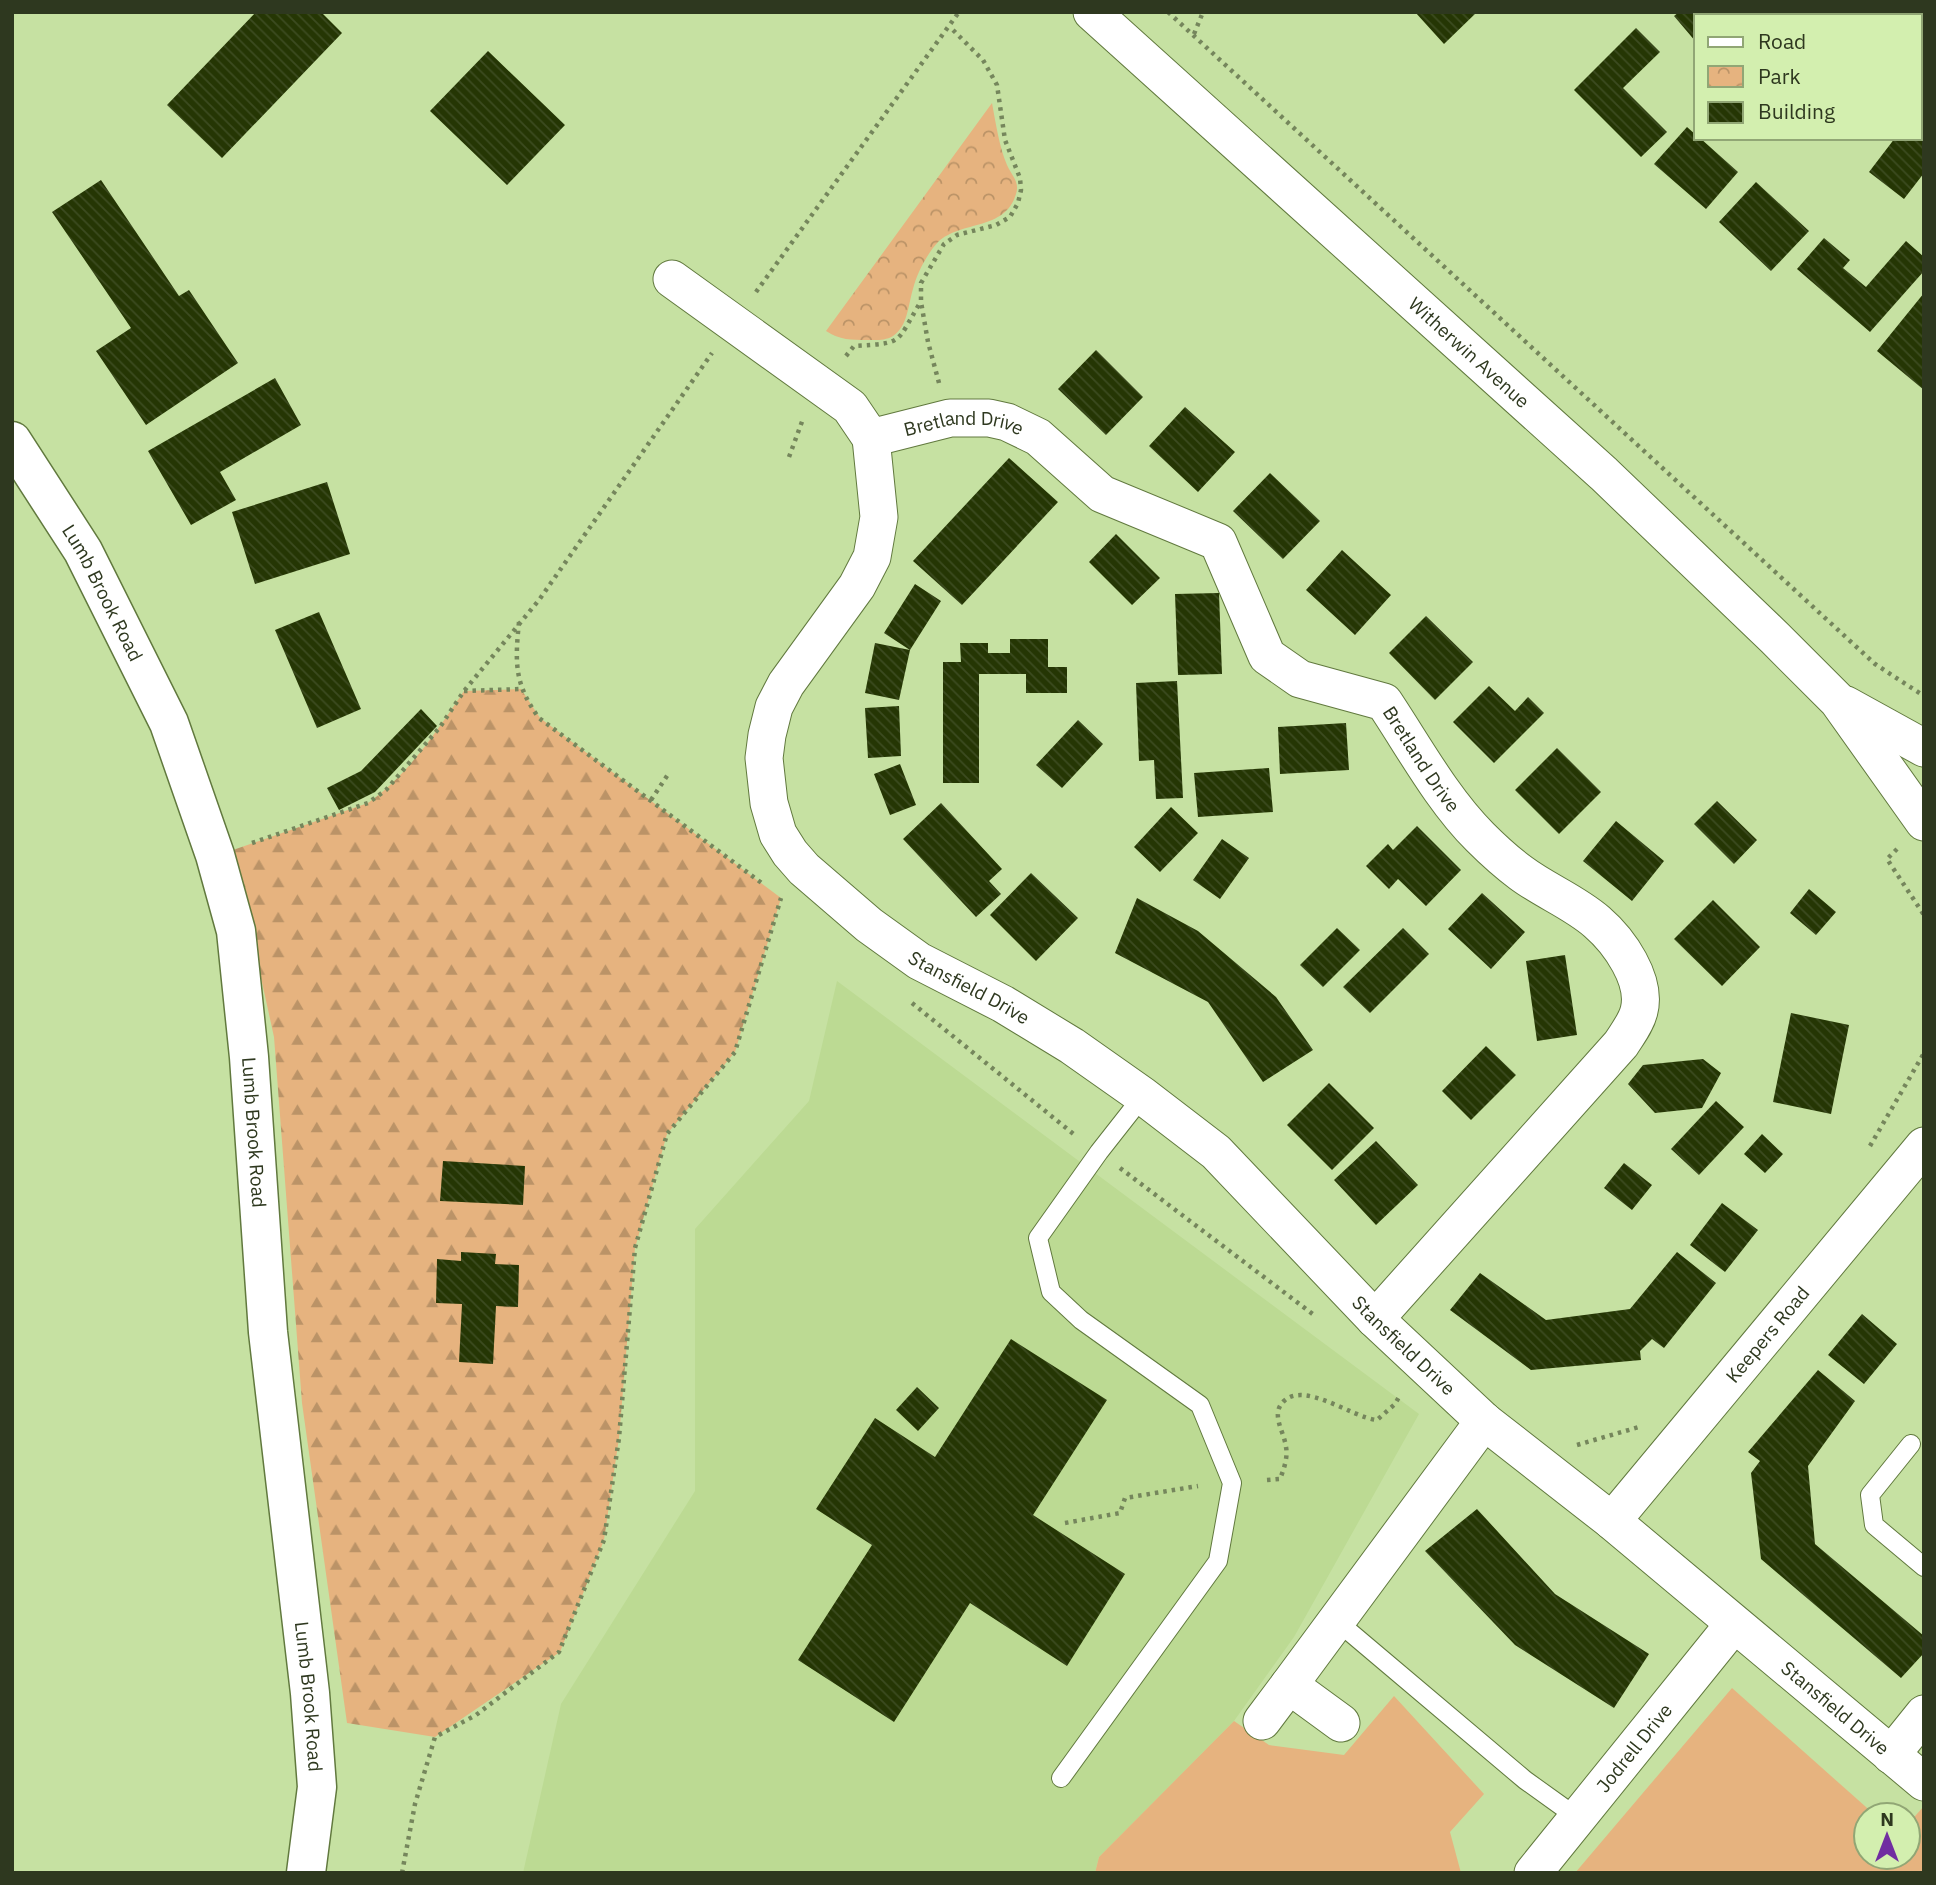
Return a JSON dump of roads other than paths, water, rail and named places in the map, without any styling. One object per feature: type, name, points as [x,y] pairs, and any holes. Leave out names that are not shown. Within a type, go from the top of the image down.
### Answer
[{"type":"street","name":"Witherwin Avenue","points":[[1092,12],[1604,474],[1839,701],[1924,822]]},
{"type":"street","points":[[672,279],[850,407],[872,438]]},
{"type":"street","name":"Bretland Drive","points":[[872,438],[950,418],[989,418],[1007,422],[1038,437],[1102,494],[1218,542],[1267,656],[1300,679],[1384,702],[1443,790],[1478,835],[1520,872],[1598,923],[1629,964],[1640,995],[1640,1010],[1632,1027],[1612,1054],[1375,1319]]},
{"type":"street","name":"Stansfield Drive","points":[[872,438],[878,517],[872,557],[857,586],[786,684],[774,707],[767,735],[765,780],[769,803],[778,834],[790,853],[804,869],[869,925],[919,961],[1003,1004],[1072,1046],[1143,1096],[1216,1153],[1375,1319],[1485,1422],[1612,1521],[1924,1782]]},
{"type":"street","name":"Lumb Brook Road","points":[[12,441],[83,551],[169,723],[215,855],[236,931],[249,1057],[268,1332],[310,1693],[315,1760],[317,1787],[306,1873]]},
{"type":"street","name":"Witherwin Avenue","points":[[1839,701],[1924,748]]},
{"type":"street","name":"Keepers Road","points":[[1612,1521],[1924,1146]]},
{"type":"street","points":[[1262,1721],[1485,1422]]},
{"type":"street","name":"Jodrell Drive","points":[[1533,1873],[1734,1623]]},
{"type":"street","points":[[1289,1685],[1341,1723]]},
{"type":"street","points":[[1891,1755],[1924,1714]]},
{"type":"lane","points":[[1061,1778],[1218,1561],[1232,1483],[1200,1405],[1082,1320],[1051,1292],[1038,1238],[1143,1096]]},
{"type":"lane","points":[[1911,1444],[1870,1495],[1874,1525],[1924,1567]]},
{"type":"lane","points":[[1338,1622],[1525,1780],[1578,1818]]}]
